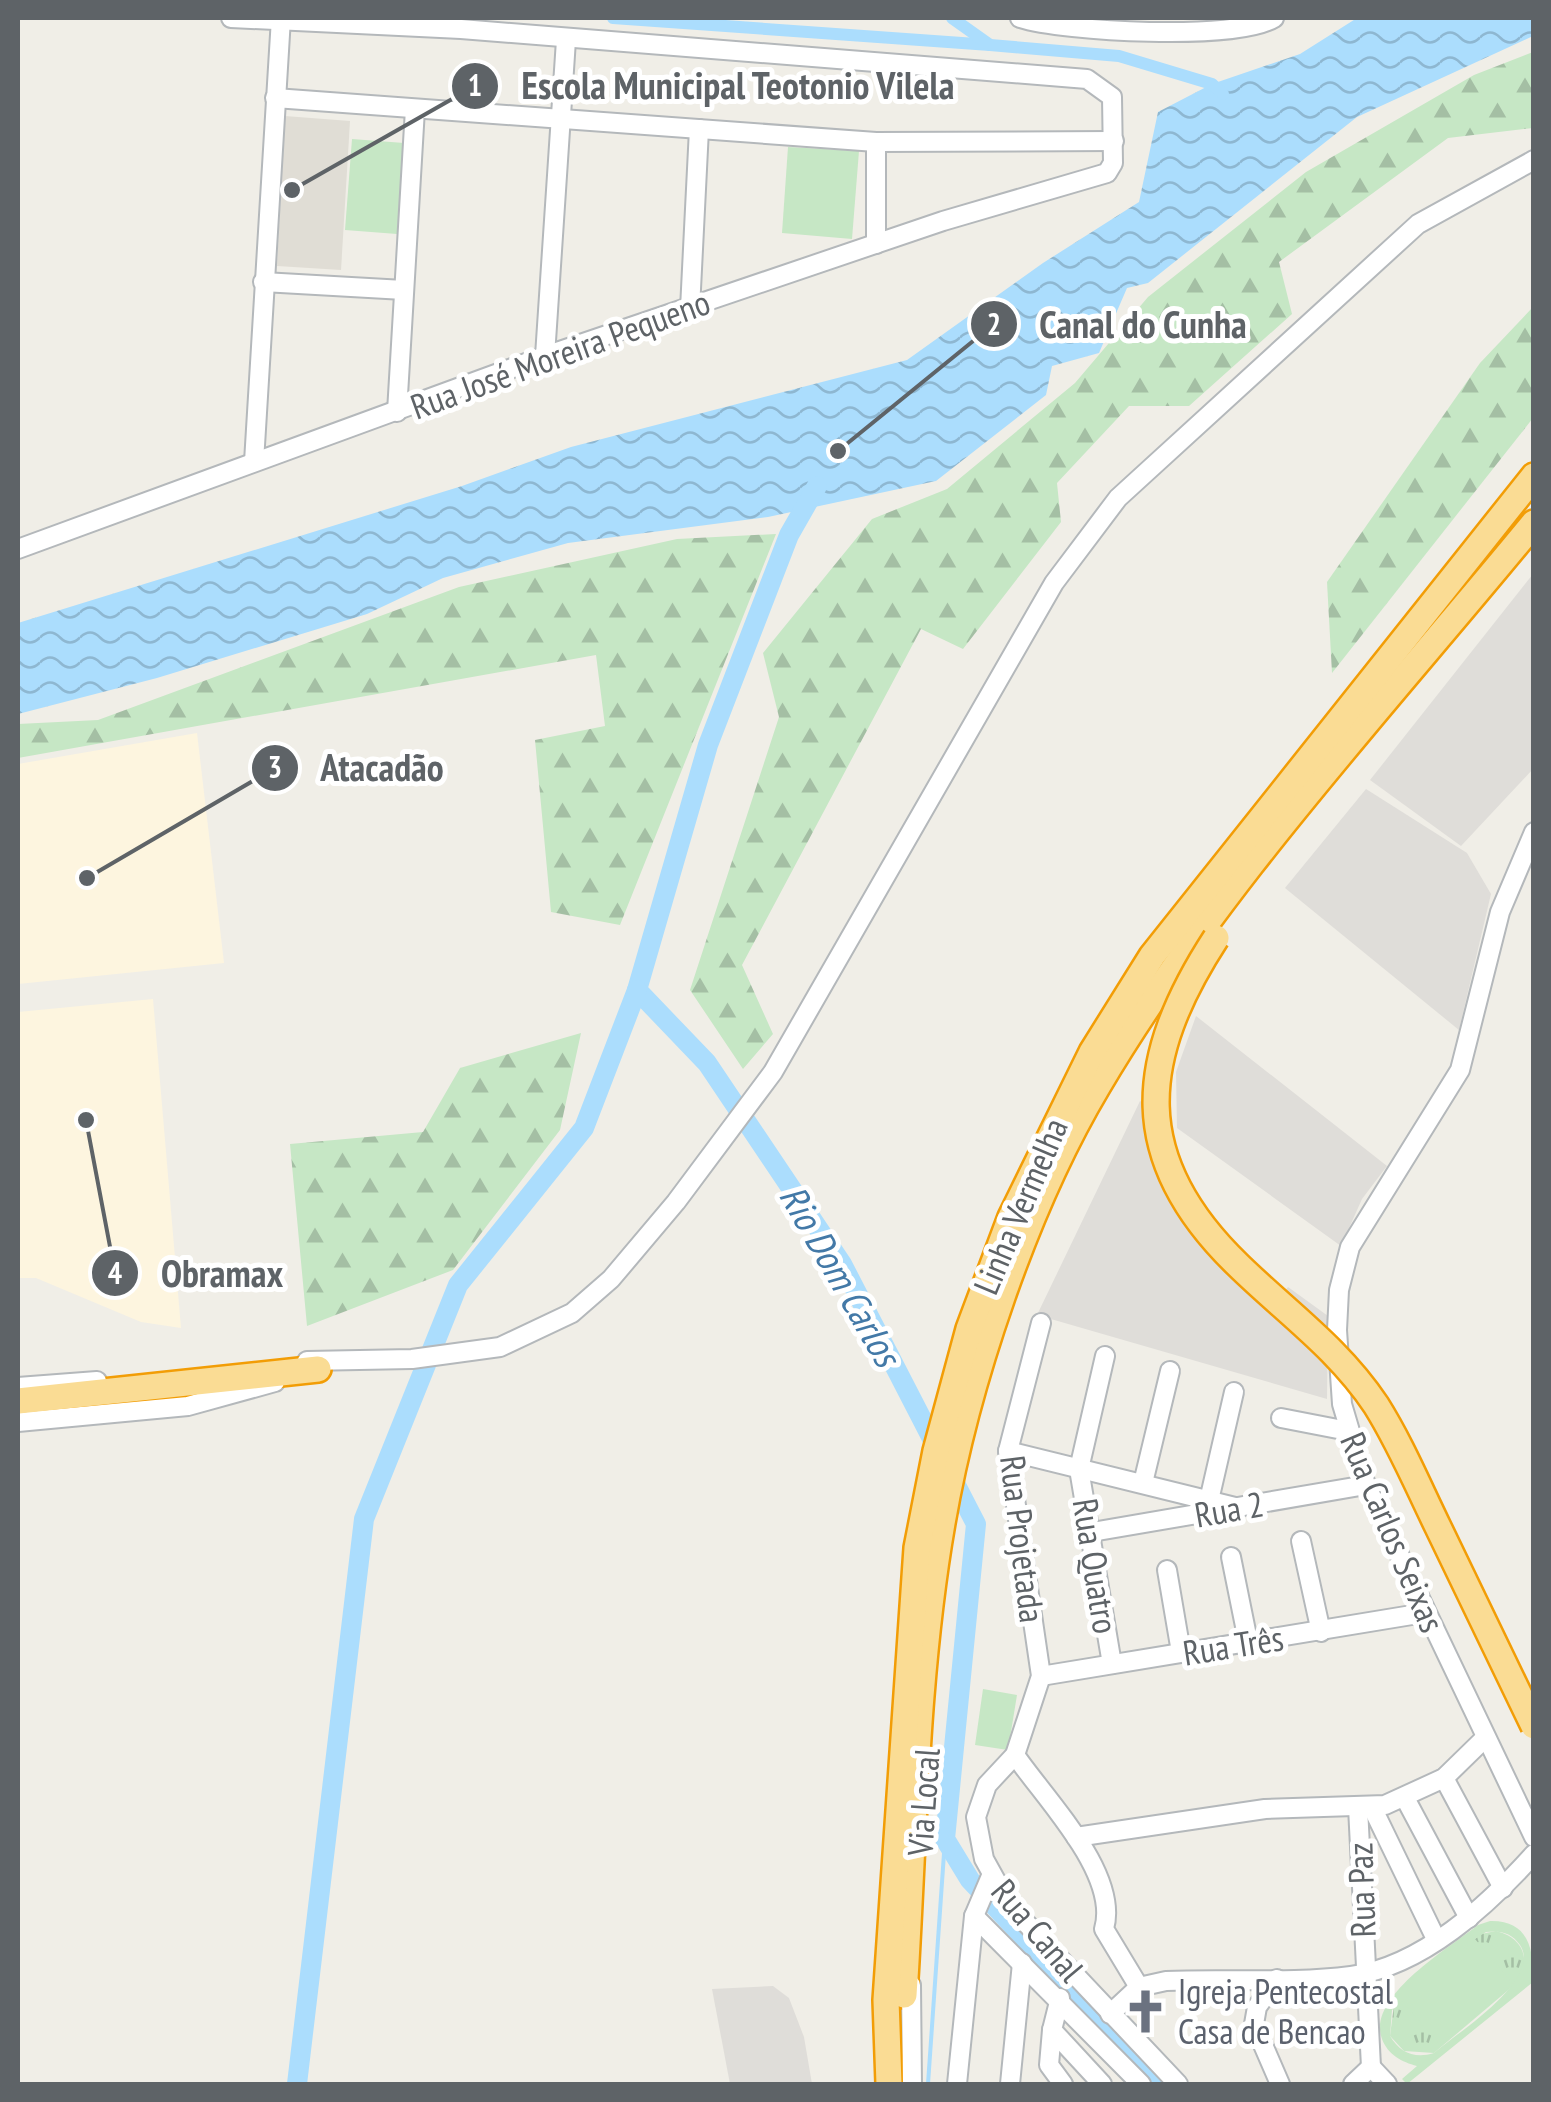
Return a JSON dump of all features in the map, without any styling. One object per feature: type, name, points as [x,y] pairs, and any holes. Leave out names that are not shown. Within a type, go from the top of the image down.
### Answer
[{"type":"highway","name":"Linha Vermelha","points":[[909,2084],[903,2001],[928,1623],[942,1520],[980,1332],[1011,1217],[1060,1111],[1152,956],[1534,476]]},
{"type":"highway","name":"Linha Vermelha","points":[[889,2084],[886,2000],[915,1564],[936,1451],[980,1332],[1096,1088],[1178,962],[1534,522]]},
{"type":"highway","points":[[1316,788],[1183,989],[1161,1048],[1156,1102],[1164,1156],[1213,1238],[1336,1352],[1375,1404],[1534,1726]]},
{"type":"highway","points":[[18,1401],[318,1369]]},
{"type":"street","points":[[231,18],[1087,79],[1112,97],[1114,141],[876,142],[275,98]]},
{"type":"street","points":[[1020,18],[1253,27],[1274,18]]},
{"type":"street","points":[[254,462],[281,19]]},
{"type":"street","points":[[545,356],[566,40]]},
{"type":"street","points":[[397,412],[416,110]]},
{"type":"street","points":[[690,309],[699,130]]},
{"type":"street","name":"Rua José Moreira Pequeno","points":[[18,549],[545,356],[876,244],[1107,173],[1114,163],[1114,141]]},
{"type":"street","points":[[876,142],[876,244]]},
{"type":"street","points":[[18,1387],[302,1361],[435,1357],[500,1347],[572,1313],[624,1264],[731,1132],[772,1072],[1054,584],[1118,498],[1418,224],[1534,160]]},
{"type":"street","points":[[263,282],[404,290]]},
{"type":"street","name":"Rua Carlos Seixas","points":[[1534,832],[1500,912],[1460,1070],[1440,1107],[1358,1229],[1343,1266],[1337,1330],[1348,1432],[1366,1485],[1534,1837]]},
{"type":"street","name":"Rua Projetada","points":[[1015,1755],[1041,1676],[1008,1451],[1040,1323]]},
{"type":"street","points":[[1080,1469],[1106,1356]]},
{"type":"street","points":[[18,1422],[188,1406],[318,1369],[384,1360]]},
{"type":"street","points":[[1143,1483],[1170,1372]]},
{"type":"street","points":[[1008,1451],[1143,1483],[1208,1505],[1234,1392]]},
{"type":"street","points":[[1281,1418],[1348,1432]]},
{"type":"street","name":"Rua Quatro","points":[[1080,1469],[1112,1664]]},
{"type":"street","name":"Rua 2","points":[[1092,1532],[1208,1505],[1235,1507],[1366,1485]]},
{"type":"street","name":"Via Local","points":[[909,2084],[912,1954],[932,1677],[951,1521]]},
{"type":"street","points":[[1302,1541],[1321,1632]]},
{"type":"street","points":[[1230,1558],[1248,1641]]},
{"type":"street","points":[[1166,1570],[1181,1652]]},
{"type":"street","name":"Rua Três","points":[[1041,1676],[1424,1613]]},
{"type":"street","points":[[1076,1837],[1265,1809],[1365,1807],[1405,1798],[1444,1778],[1486,1738]]},
{"type":"street","points":[[1015,1755],[1076,1837],[1108,1908],[1104,1928],[1139,1987]]},
{"type":"street","name":"Rua Canal","points":[[1015,1755],[987,1785],[976,1808],[978,1842],[989,1880],[1035,1936],[1178,2084]]},
{"type":"street","points":[[1444,1778],[1503,1888]]},
{"type":"street","points":[[1405,1798],[1469,1918]]},
{"type":"street","points":[[1365,1807],[1436,1939]]},
{"type":"street","name":"Rua Paz","points":[[1365,1807],[1364,1974],[1370,2066]]},
{"type":"street","points":[[1110,2014],[1139,1987],[1166,1981],[1364,1974],[1469,1918],[1534,1854]]},
{"type":"street","points":[[957,2084],[976,1911],[989,1880]]},
{"type":"street","points":[[976,1911],[1141,2084]]},
{"type":"street","points":[[1010,2084],[1022,1963]]},
{"type":"street","points":[[1277,1979],[1257,2006],[1254,2024],[1280,2084]]},
{"type":"street","points":[[1060,1998],[1049,2065],[1063,2084]]},
{"type":"street","points":[[1052,2030],[1102,2084]]},
{"type":"street","points":[[1353,2084],[1370,2066],[1387,2084]]},
{"type":"shaded area","points":[[285,116],[350,121],[341,270],[277,266]]},
{"type":"shaded area","points":[[1533,574],[1533,769],[1461,846],[1370,780]]},
{"type":"shaded area","points":[[197,733],[224,963],[18,984],[18,764]]},
{"type":"shaded area","points":[[1366,789],[1467,853],[1491,894],[1459,1030],[1285,888]]},
{"type":"shaded area","points":[[153,999],[181,1328],[141,1322],[36,1278],[18,1278],[18,1012]]},
{"type":"shaded area","points":[[1196,1016],[1387,1166],[1362,1199],[1341,1246],[1177,1128],[1176,1072]]},
{"type":"shaded area","points":[[1140,1101],[1149,1107],[1151,1135],[1275,1304],[1288,1287],[1328,1316],[1327,1399],[1037,1315]]},
{"type":"shaded area","points":[[773,1986],[789,1998],[804,2037],[812,2084],[730,2084],[712,1989]]},
{"type":"green space","points":[[1533,52],[1533,128],[1448,138],[1279,262],[1292,314],[1189,406],[1129,406],[1057,483],[1061,522],[963,649],[921,629],[742,965],[773,1034],[743,1069],[690,990],[779,717],[763,653],[872,519],[947,489],[1075,383],[1148,297],[1306,172],[1474,75]]},
{"type":"green space","points":[[352,139],[404,143],[397,234],[345,230]]},
{"type":"green space","points":[[788,147],[859,151],[852,239],[782,233]]},
{"type":"green space","points":[[1533,307],[1533,418],[1332,673],[1327,582],[1480,363]]},
{"type":"green space","points":[[776,534],[620,925],[551,912],[535,740],[605,726],[596,655],[18,758],[18,724],[98,720],[459,587],[677,539]]},
{"type":"green space","points":[[581,1033],[560,1130],[453,1270],[307,1326],[290,1144],[423,1132],[460,1068]]},
{"type":"green space","points":[[983,1689],[1017,1695],[1008,1750],[975,1745]]},
{"type":"green space","points":[[1503,1922],[1521,1931],[1526,1939],[1533,1982],[1407,2084],[1402,2079],[1417,2066],[1388,2049],[1380,2023],[1398,1991],[1478,1925]],"holes":[[[1486,1932],[1509,1935],[1520,1945],[1524,1959],[1513,1984],[1475,1939]],[[1511,1985],[1495,2004],[1434,2053],[1409,2053],[1390,2036],[1392,2010],[1402,2001],[1440,2045]]]},
{"type":"green space","points":[[1496,1931],[1512,1938],[1522,1950],[1524,1964],[1519,1981],[1434,2053],[1404,2051],[1390,2036],[1394,2005],[1481,1934]]},
{"type":"water","points":[[1357,18],[1533,18],[1533,36],[1357,117],[1148,283],[1127,288],[1099,353],[1052,366],[1046,395],[936,481],[768,517],[568,543],[443,578],[367,614],[157,678],[18,714],[18,623],[462,486],[571,447],[907,360],[1043,263],[1139,202],[1158,112],[1212,84],[1300,54]]},
{"type":"waterway","points":[[613,18],[990,45]]},
{"type":"waterway","points":[[952,18],[990,45],[1119,56],[1212,84],[1223,94]]},
{"type":"waterway","name":"Rio Dom Carlos","points":[[817,486],[789,535],[708,745],[637,990],[707,1063],[842,1264],[976,1524],[945,1839],[970,1880],[1162,2084]]},
{"type":"waterway","points":[[297,2084],[364,1519],[458,1285],[584,1128],[637,990]]},
{"type":"waterway","points":[[928,2084],[945,1839]]},
{"type":"place","name":"Escola Municipal Teotonio Vilela","points":[[292,190]]},
{"type":"place","name":"Canal do Cunha","points":[[838,451]]},
{"type":"place","name":"Atacadão","points":[[87,878]]},
{"type":"place","name":"Obramax","points":[[86,1120]]},
{"type":"place","name":"Igreja Pentecostal Casa de Bencao","points":[[1145,2011]]}]
